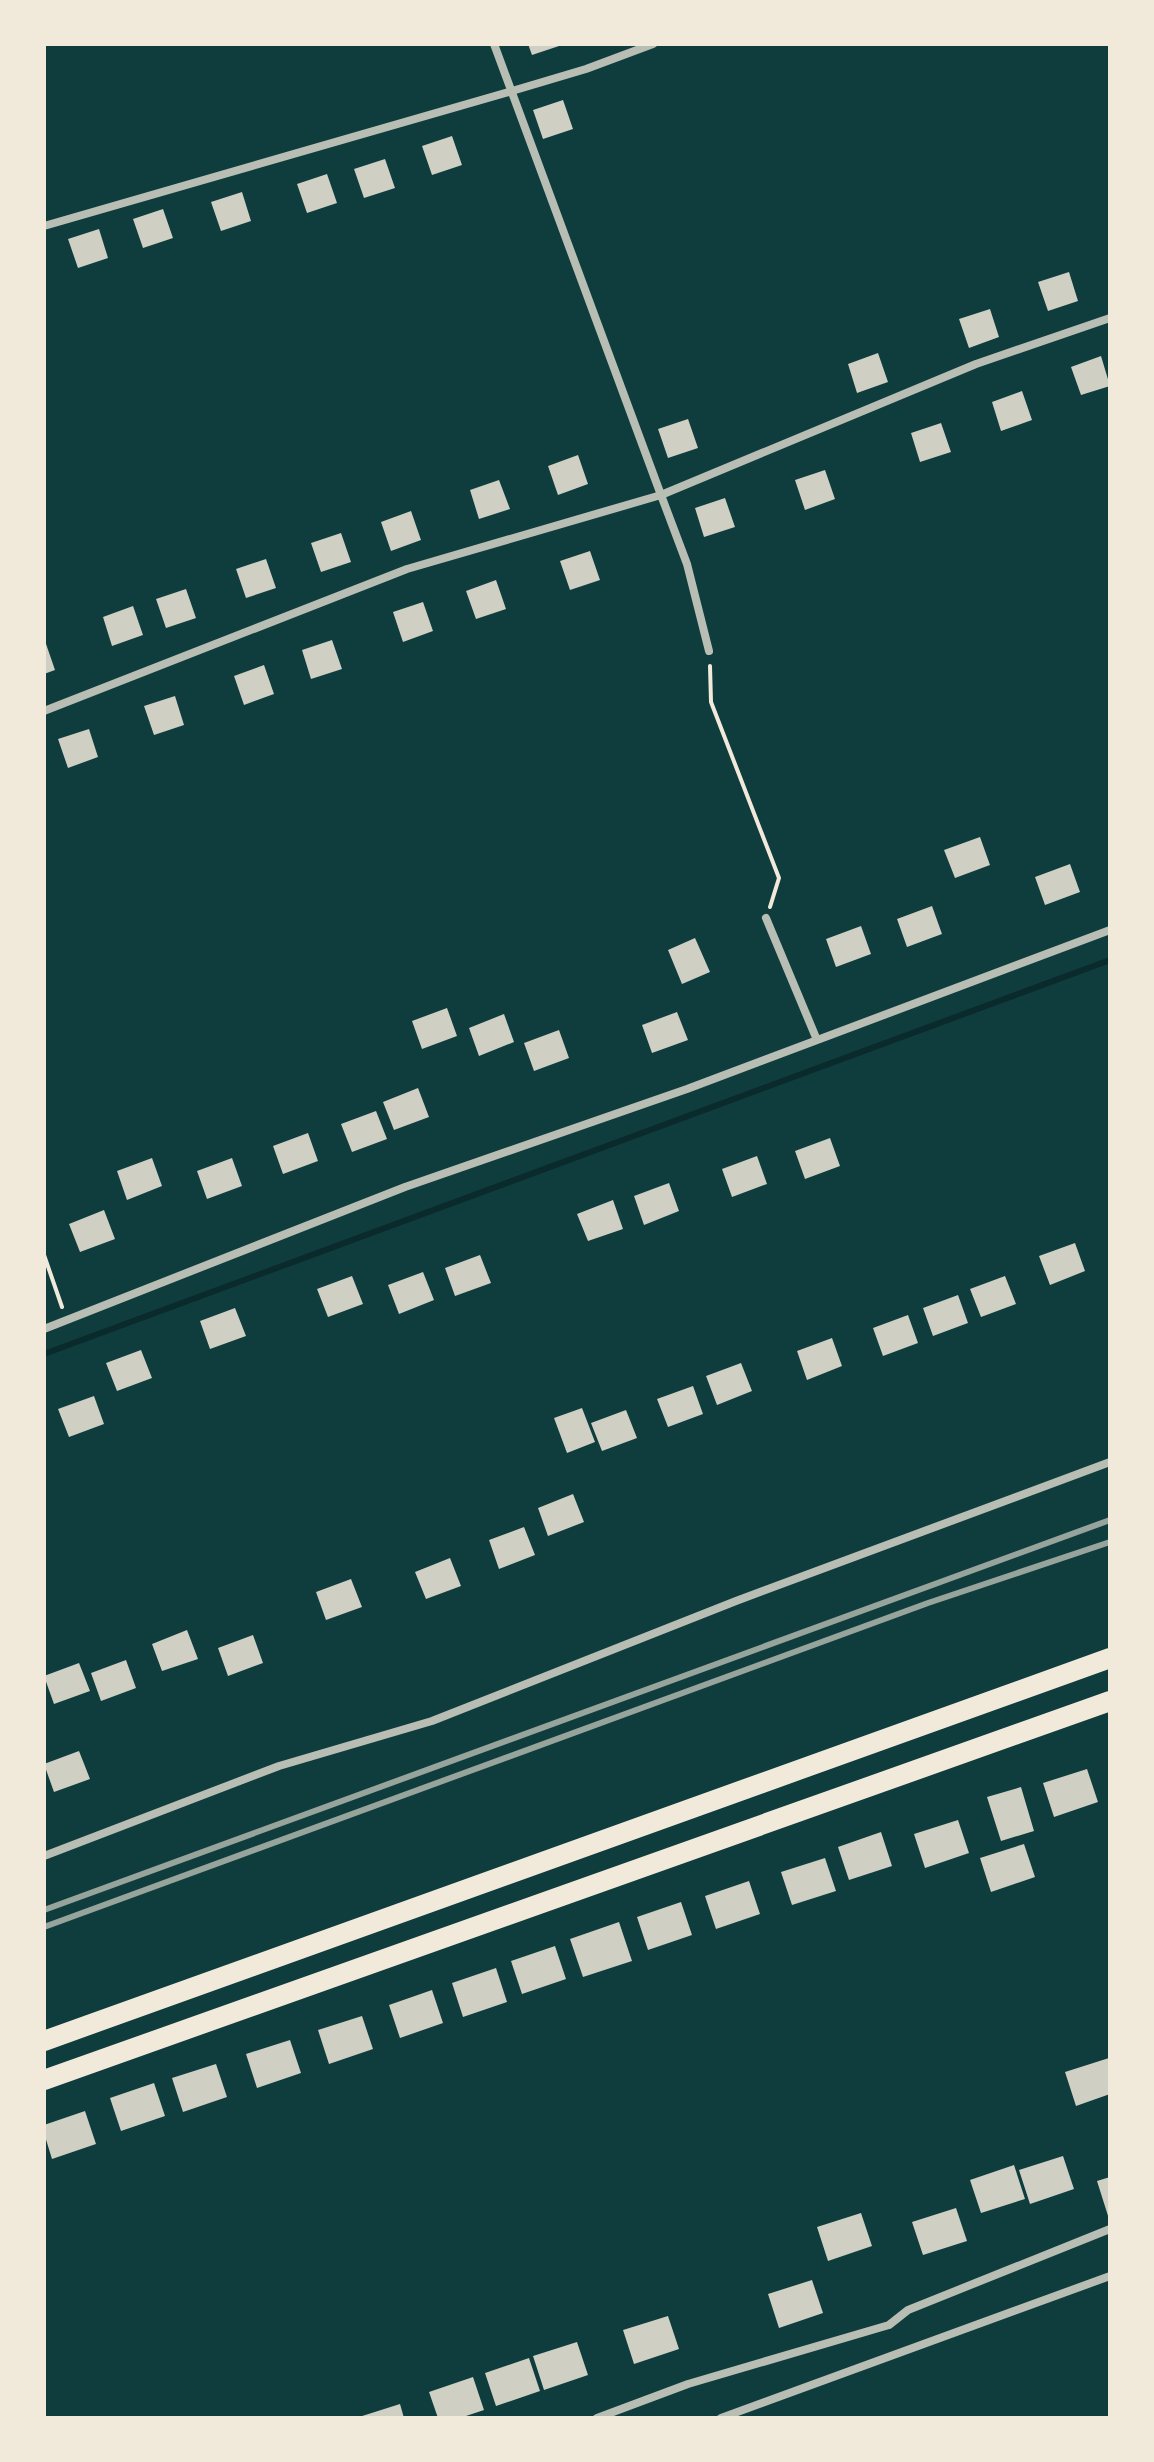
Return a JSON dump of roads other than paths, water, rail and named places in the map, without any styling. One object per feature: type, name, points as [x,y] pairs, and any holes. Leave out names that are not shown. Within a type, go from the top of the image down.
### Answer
[{"type":"highway","points":[[44,2041],[1110,1658]]},
{"type":"highway","points":[[44,2080],[1110,1701]]},
{"type":"street","points":[[494,44],[687,564],[709,651]]},
{"type":"street","points":[[44,226],[512,91],[653,44]]},
{"type":"street","points":[[44,711],[407,569],[661,495],[976,364],[1110,318]]},
{"type":"street","points":[[766,918],[817,1040]]},
{"type":"street","points":[[44,1329],[405,1187],[540,1142],[1110,930]]},
{"type":"street","points":[[44,1856],[279,1766],[432,1721],[736,1601],[1110,1462]]},
{"type":"street","points":[[597,2418],[688,2384],[889,2325],[908,2310],[1110,2229]]},
{"type":"street","points":[[721,2418],[1110,2276]]},
{"type":"waterway","points":[[44,1354],[1110,960]]},
{"type":"railway","points":[[44,1910],[1110,1520]]},
{"type":"railway","points":[[44,1927],[928,1603],[1110,1542]]}]
